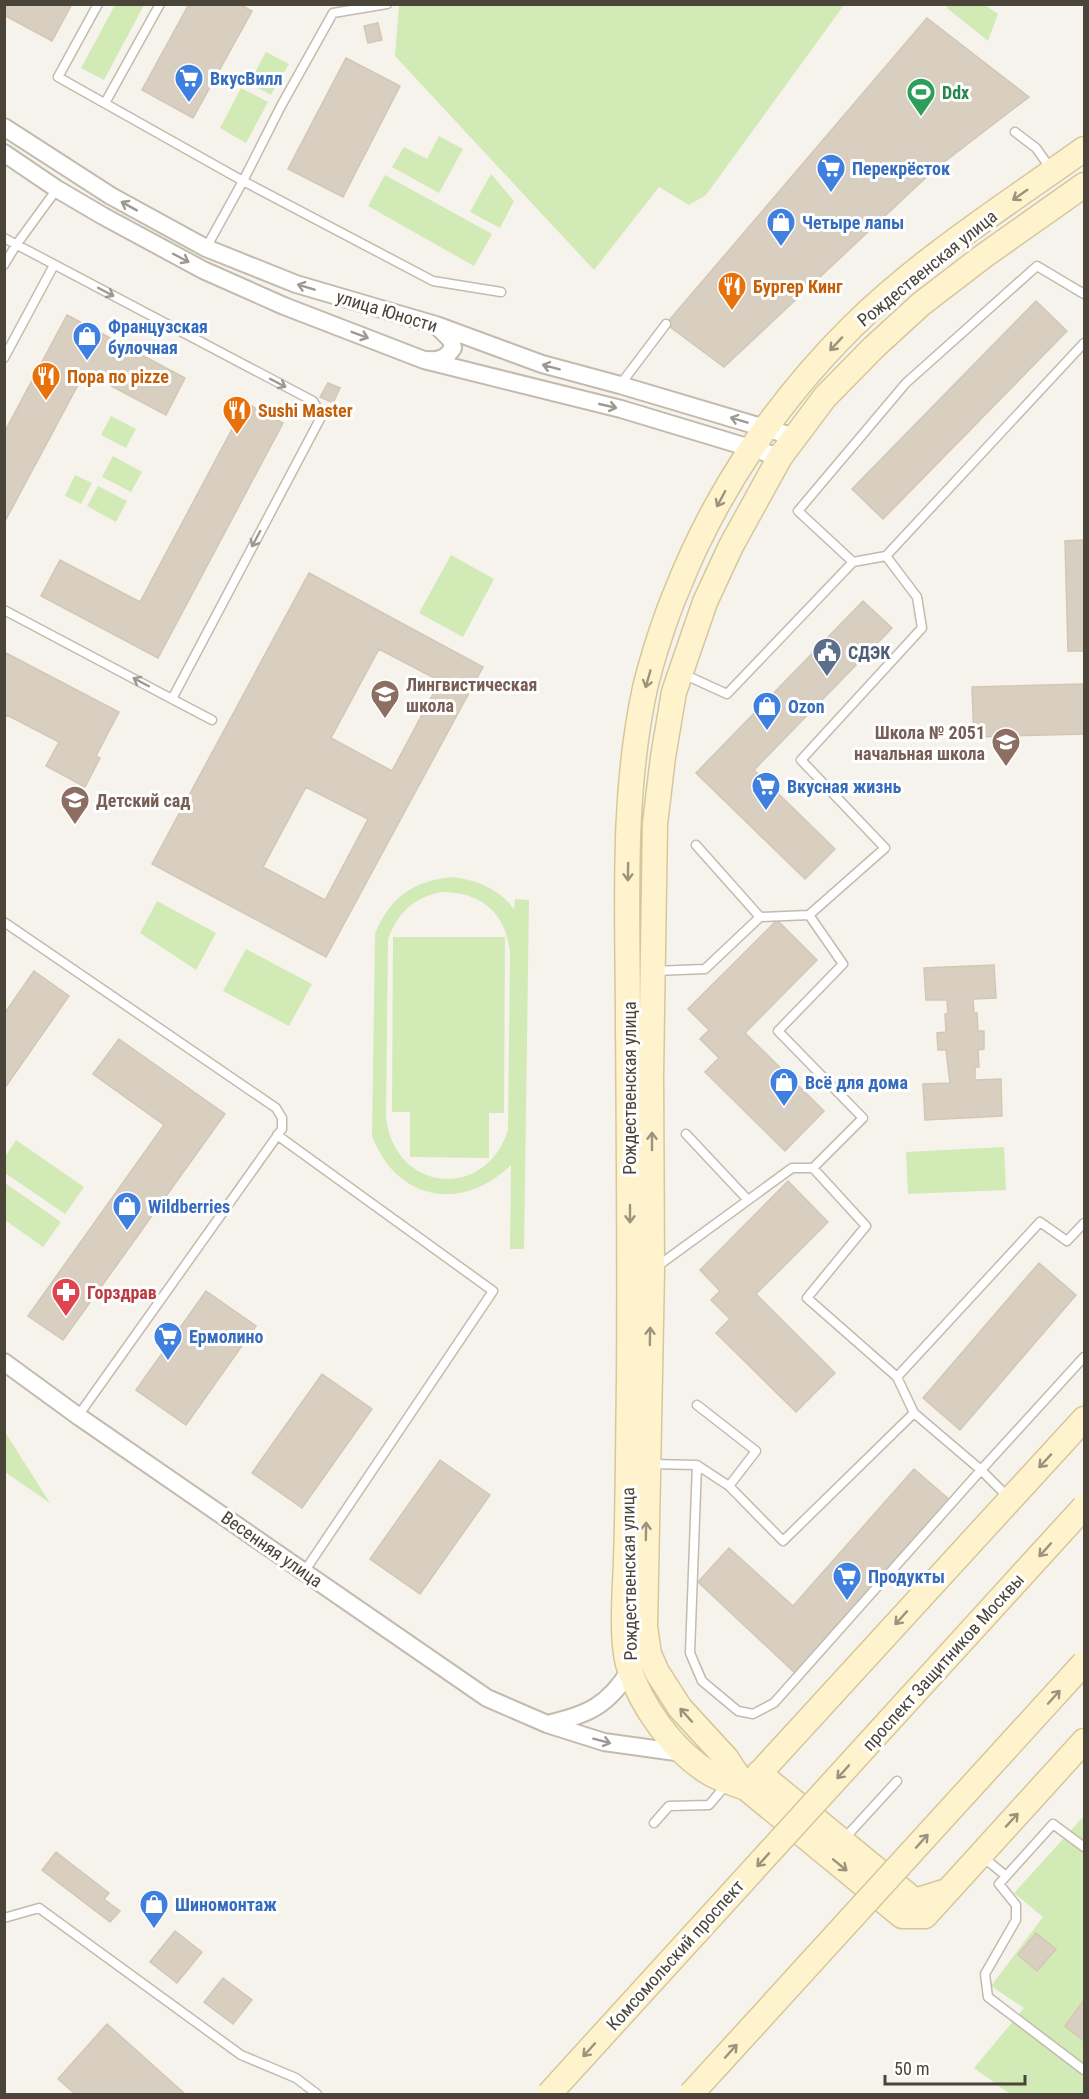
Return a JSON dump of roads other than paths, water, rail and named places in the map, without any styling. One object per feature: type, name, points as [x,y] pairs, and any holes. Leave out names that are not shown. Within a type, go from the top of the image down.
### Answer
[{"type":"street","name":"улица Юности","points":[[4,127],[111,196],[206,248],[296,284],[436,325],[542,364],[795,437]]},
{"type":"street","name":"Рождественская улица","points":[[743,1780],[712,1774],[683,1753],[645,1707],[626,1654],[630,1272],[629,819],[633,758],[646,682],[677,590],[732,479],[804,378],[855,324],[912,275],[1084,149]]},
{"type":"street","name":"улица Юности","points":[[4,153],[57,189],[203,270],[284,306],[424,360],[621,409],[780,457]]},
{"type":"street","name":"Рождественская улица","points":[[743,1780],[680,1708],[657,1672],[649,1654],[645,1627],[652,1270],[656,824],[666,736],[674,692],[705,602],[731,546],[780,457],[825,397],[921,304],[985,255],[1084,185]]},
{"type":"street","points":[[424,360],[438,361],[447,356],[453,348],[451,340],[436,325]]},
{"type":"street","name":"Весенняя улица","points":[[4,1362],[78,1416],[487,1698],[547,1724],[622,1746],[683,1753]]},
{"type":"street","points":[[743,1780],[1084,1419]]},
{"type":"street","name":"проспект Защитников Москвы","points":[[802,1816],[1084,1507]]},
{"type":"street","points":[[692,2094],[1084,1663]]},
{"type":"street","points":[[547,1724],[577,1717],[603,1703],[619,1688],[630,1670]]},
{"type":"street","points":[[743,1780],[902,1916],[925,1916],[1084,1741]]},
{"type":"street","points":[[743,1780],[842,1841],[915,1901],[947,1891]]},
{"type":"street","name":"Комсомольский проспект","points":[[549,2094],[802,1816]]},
{"type":"lane","points":[[98,4],[58,77],[243,181],[434,281],[501,292]]},
{"type":"lane","points":[[105,103],[160,4]]},
{"type":"lane","points":[[206,248],[333,13],[350,8],[387,4]]},
{"type":"lane","points":[[1015,132],[1036,148],[1053,172]]},
{"type":"lane","points":[[4,266],[16,245],[57,189]]},
{"type":"lane","points":[[4,238],[313,402],[318,409],[320,419],[172,699]]},
{"type":"lane","points":[[4,358],[54,265]]},
{"type":"lane","points":[[853,562],[798,511],[906,383],[1037,266],[1084,294]]},
{"type":"lane","points":[[620,385],[666,324]]},
{"type":"lane","points":[[681,673],[727,694],[853,562],[886,556],[1084,344]]},
{"type":"lane","points":[[653,971],[705,969],[760,917],[809,915],[885,848],[801,760],[922,628],[917,597],[886,556]]},
{"type":"lane","points":[[4,610],[212,720]]},
{"type":"lane","points":[[696,845],[760,917]]},
{"type":"lane","points":[[652,1270],[792,1168],[813,1168],[863,1118],[778,1032],[843,964],[809,915]]},
{"type":"lane","points":[[4,922],[276,1108],[282,1118],[282,1129],[78,1416]]},
{"type":"lane","points":[[686,1134],[747,1199]]},
{"type":"lane","points":[[277,1135],[493,1291],[304,1572]]},
{"type":"lane","points":[[813,1168],[866,1227],[807,1298],[897,1377],[914,1413],[981,1470],[1010,1499]]},
{"type":"lane","points":[[897,1377],[1040,1222],[1067,1241],[1084,1223]]},
{"type":"lane","points":[[697,1465],[690,1653],[702,1681],[738,1711],[753,1714],[774,1703],[1084,1357]]},
{"type":"lane","points":[[697,1405],[756,1451],[729,1486]]},
{"type":"lane","points":[[647,1464],[697,1465],[729,1486],[783,1541],[914,1413]]},
{"type":"lane","points":[[654,1823],[669,1806],[709,1805],[743,1780]]},
{"type":"lane","points":[[842,1841],[897,1781]]},
{"type":"lane","points":[[1084,1847],[1053,1824],[999,1884],[1017,1905],[1016,1920],[985,1974],[988,1996],[1084,2070]]},
{"type":"lane","points":[[981,1855],[1006,1876]]},
{"type":"lane","points":[[4,1918],[39,1908],[241,2055],[296,2078],[317,2094]]},
{"type":"place","name":"ВкусВилл","points":[[189,104]]},
{"type":"place","name":"Ddx","points":[[921,118]]},
{"type":"place","name":"Перекрёсток","points":[[831,194]]},
{"type":"place","name":"Четыре лапы","points":[[781,248]]},
{"type":"place","name":"Бургер Кинг","points":[[732,312]]},
{"type":"place","name":"Французская булочная","points":[[87,362]]},
{"type":"place","name":"Пора по pizze","points":[[46,402]]},
{"type":"place","name":"Sushi Master","points":[[237,436]]},
{"type":"place","name":"СДЭК","points":[[827,678]]},
{"type":"place","name":"Лингвистическая школа","points":[[385,720]]},
{"type":"place","name":"Ozon","points":[[767,732]]},
{"type":"place","name":"Школа № 2051 начальная школа","points":[[1006,768]]},
{"type":"place","name":"Вкусная жизнь","points":[[766,812]]},
{"type":"place","name":"Детский сад","points":[[75,826]]},
{"type":"place","name":"Всё для дома","points":[[784,1108]]},
{"type":"place","name":"Wildberries","points":[[127,1232]]},
{"type":"place","name":"Горздрав","points":[[66,1318]]},
{"type":"place","name":"Ермолино","points":[[168,1362]]},
{"type":"place","name":"Продукты","points":[[847,1602]]},
{"type":"place","name":"Шиномонтаж","points":[[154,1930]]}]
